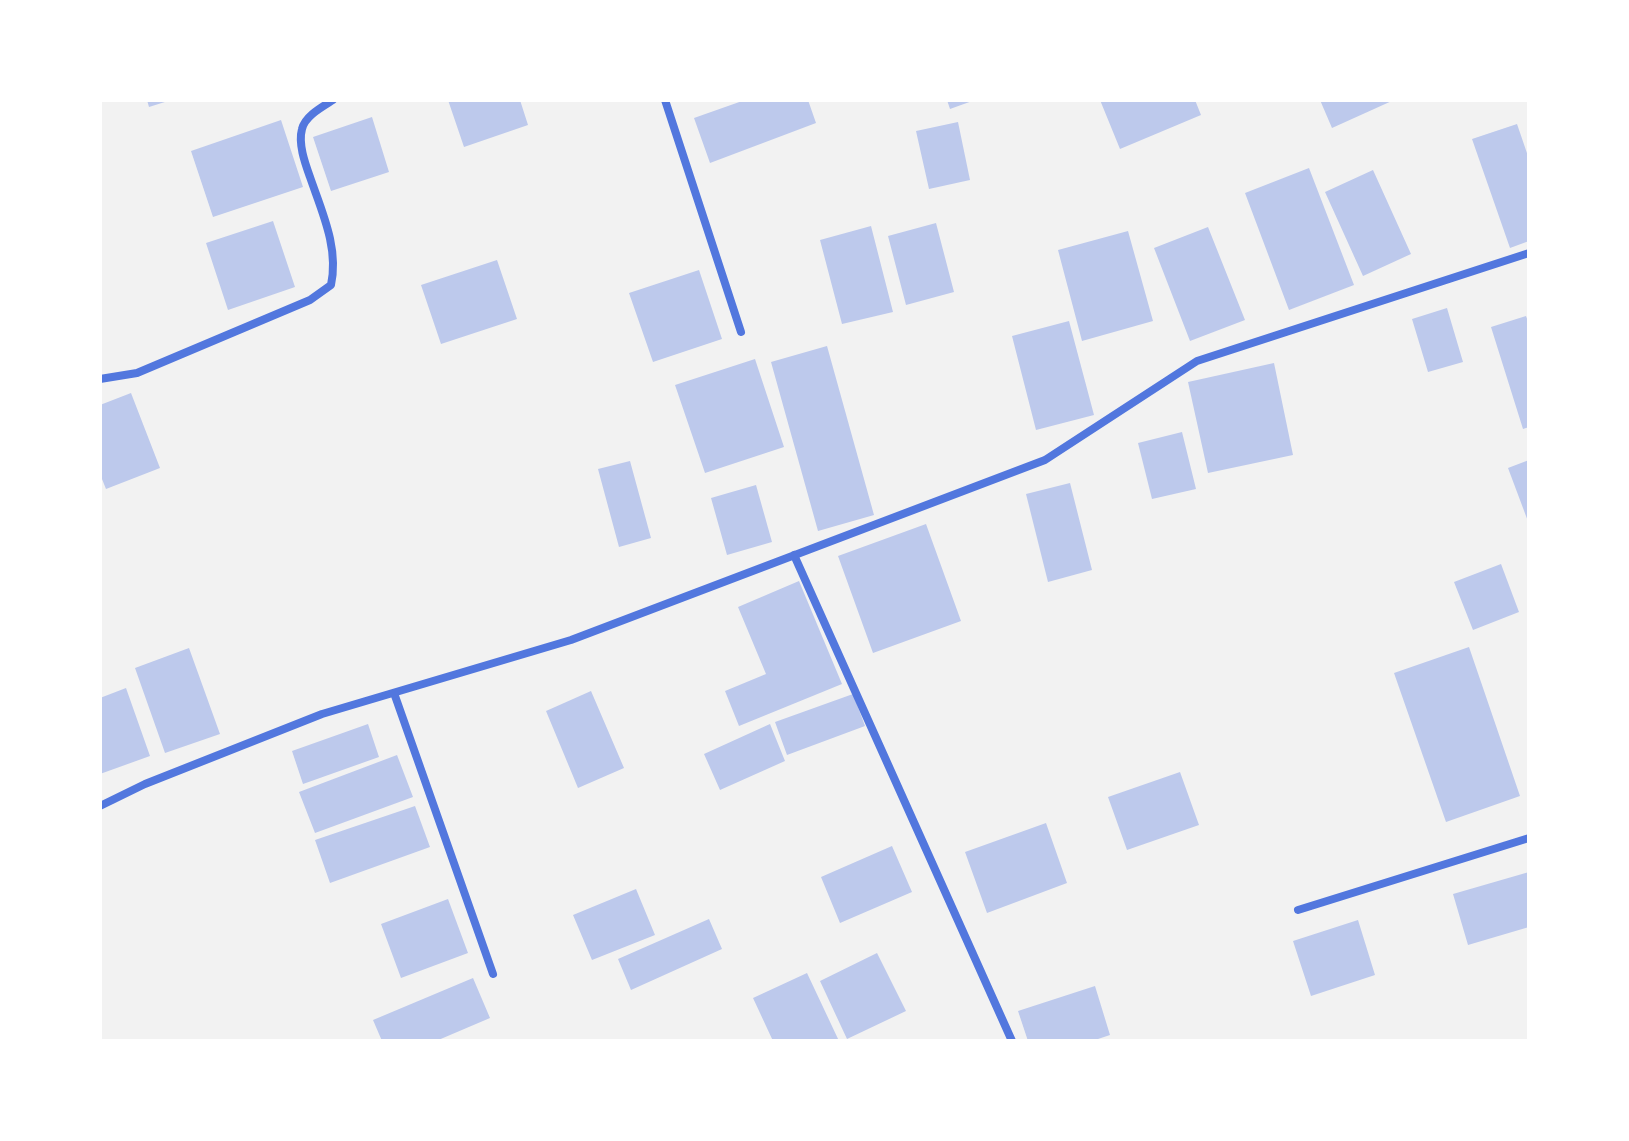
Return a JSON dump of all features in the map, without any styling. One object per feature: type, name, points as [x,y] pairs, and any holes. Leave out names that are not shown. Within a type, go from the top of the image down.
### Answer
[{"type":"street","points":[[100,379],[137,373],[310,300],[331,285],[334,269],[331,240],[303,154],[302,128],[314,112],[333,100]]},
{"type":"street","points":[[665,100],[741,332]]},
{"type":"street","points":[[100,806],[145,784],[322,714],[571,640],[1045,460],[1197,361],[1529,253]]},
{"type":"street","points":[[794,555],[1012,1041]]},
{"type":"street","points":[[394,693],[493,974]]},
{"type":"street","points":[[1298,910],[1529,838]]},
{"type":"building","points":[[147,100],[168,100],[168,101],[149,107]]},
{"type":"building","points":[[448,100],[520,100],[528,125],[464,147]]},
{"type":"building","points":[[745,100],[808,100],[816,123],[710,163],[694,118]]},
{"type":"building","points":[[947,100],[975,100],[950,109]]},
{"type":"building","points":[[1100,100],[1195,100],[1201,115],[1120,149]]},
{"type":"building","points":[[1320,100],[1394,100],[1332,128]]},
{"type":"building","points":[[372,117],[389,172],[331,191],[313,137]]},
{"type":"building","points":[[281,120],[303,187],[213,217],[191,151]]},
{"type":"building","points":[[958,122],[970,180],[929,189],[916,131]]},
{"type":"building","points":[[1517,124],[1529,159],[1529,241],[1510,248],[1472,139]]},
{"type":"building","points":[[1309,168],[1354,285],[1289,310],[1245,193]]},
{"type":"building","points":[[1373,170],[1411,254],[1363,276],[1325,192]]},
{"type":"building","points":[[273,221],[295,287],[228,310],[206,243]]},
{"type":"building","points":[[936,223],[954,292],[906,305],[888,236]]},
{"type":"building","points":[[871,226],[893,312],[842,324],[820,240]]},
{"type":"building","points":[[1208,227],[1245,320],[1190,341],[1154,248]]},
{"type":"building","points":[[1128,231],[1153,321],[1082,341],[1058,250]]},
{"type":"building","points":[[497,260],[517,319],[441,344],[421,285]]},
{"type":"building","points":[[699,270],[722,339],[653,362],[629,293]]},
{"type":"building","points":[[1447,308],[1463,362],[1428,372],[1412,319]]},
{"type":"building","points":[[1526,316],[1529,324],[1529,427],[1523,429],[1491,327]]},
{"type":"building","points":[[1069,321],[1094,415],[1036,430],[1012,336]]},
{"type":"building","points":[[827,346],[874,515],[818,531],[771,362]]},
{"type":"building","points":[[755,359],[784,447],[705,473],[675,385]]},
{"type":"building","points":[[1274,363],[1293,455],[1208,473],[1188,382]]},
{"type":"building","points":[[131,393],[160,468],[106,489],[100,474],[100,405]]},
{"type":"building","points":[[1182,432],[1196,489],[1152,499],[1138,443]]},
{"type":"building","points":[[1529,460],[1529,524],[1508,468]]},
{"type":"building","points":[[630,461],[651,538],[619,547],[598,469]]},
{"type":"building","points":[[1070,483],[1092,570],[1048,582],[1026,494]]},
{"type":"building","points":[[756,485],[772,542],[727,555],[711,498]]},
{"type":"building","points":[[926,524],[961,621],[873,653],[838,556]]},
{"type":"building","points":[[1501,564],[1519,612],[1473,630],[1454,582]]},
{"type":"building","points":[[799,581],[842,684],[739,726],[725,691],[766,674],[738,607]]},
{"type":"building","points":[[1469,647],[1520,796],[1446,822],[1394,673]]},
{"type":"building","points":[[189,648],[220,734],[165,753],[135,668]]},
{"type":"building","points":[[126,688],[150,756],[100,774],[100,698]]},
{"type":"building","points":[[591,691],[624,768],[578,788],[546,711]]},
{"type":"building","points":[[853,694],[865,726],[787,755],[775,722]]},
{"type":"building","points":[[368,724],[379,757],[303,784],[292,751]]},
{"type":"building","points":[[770,724],[785,761],[720,790],[704,754]]},
{"type":"building","points":[[397,755],[413,797],[315,833],[299,792]]},
{"type":"building","points":[[1180,772],[1199,825],[1127,850],[1108,797]]},
{"type":"building","points":[[415,806],[430,847],[330,883],[315,840]]},
{"type":"building","points":[[1046,823],[1067,883],[987,913],[965,852]]},
{"type":"building","points":[[892,846],[912,892],[840,923],[821,877]]},
{"type":"building","points":[[1529,872],[1529,927],[1468,945],[1453,894]]},
{"type":"building","points":[[636,889],[655,935],[592,960],[573,915]]},
{"type":"building","points":[[448,899],[468,953],[401,978],[381,924]]},
{"type":"building","points":[[709,919],[722,949],[631,990],[618,959]]},
{"type":"building","points":[[1358,920],[1375,975],[1311,996],[1293,941]]},
{"type":"building","points":[[877,953],[906,1011],[847,1039],[820,981]]},
{"type":"building","points":[[807,973],[839,1041],[773,1041],[753,998]]},
{"type":"building","points":[[473,978],[490,1018],[436,1041],[382,1041],[373,1020]]},
{"type":"building","points":[[1095,986],[1110,1035],[1092,1041],[1028,1041],[1018,1011]]}]
